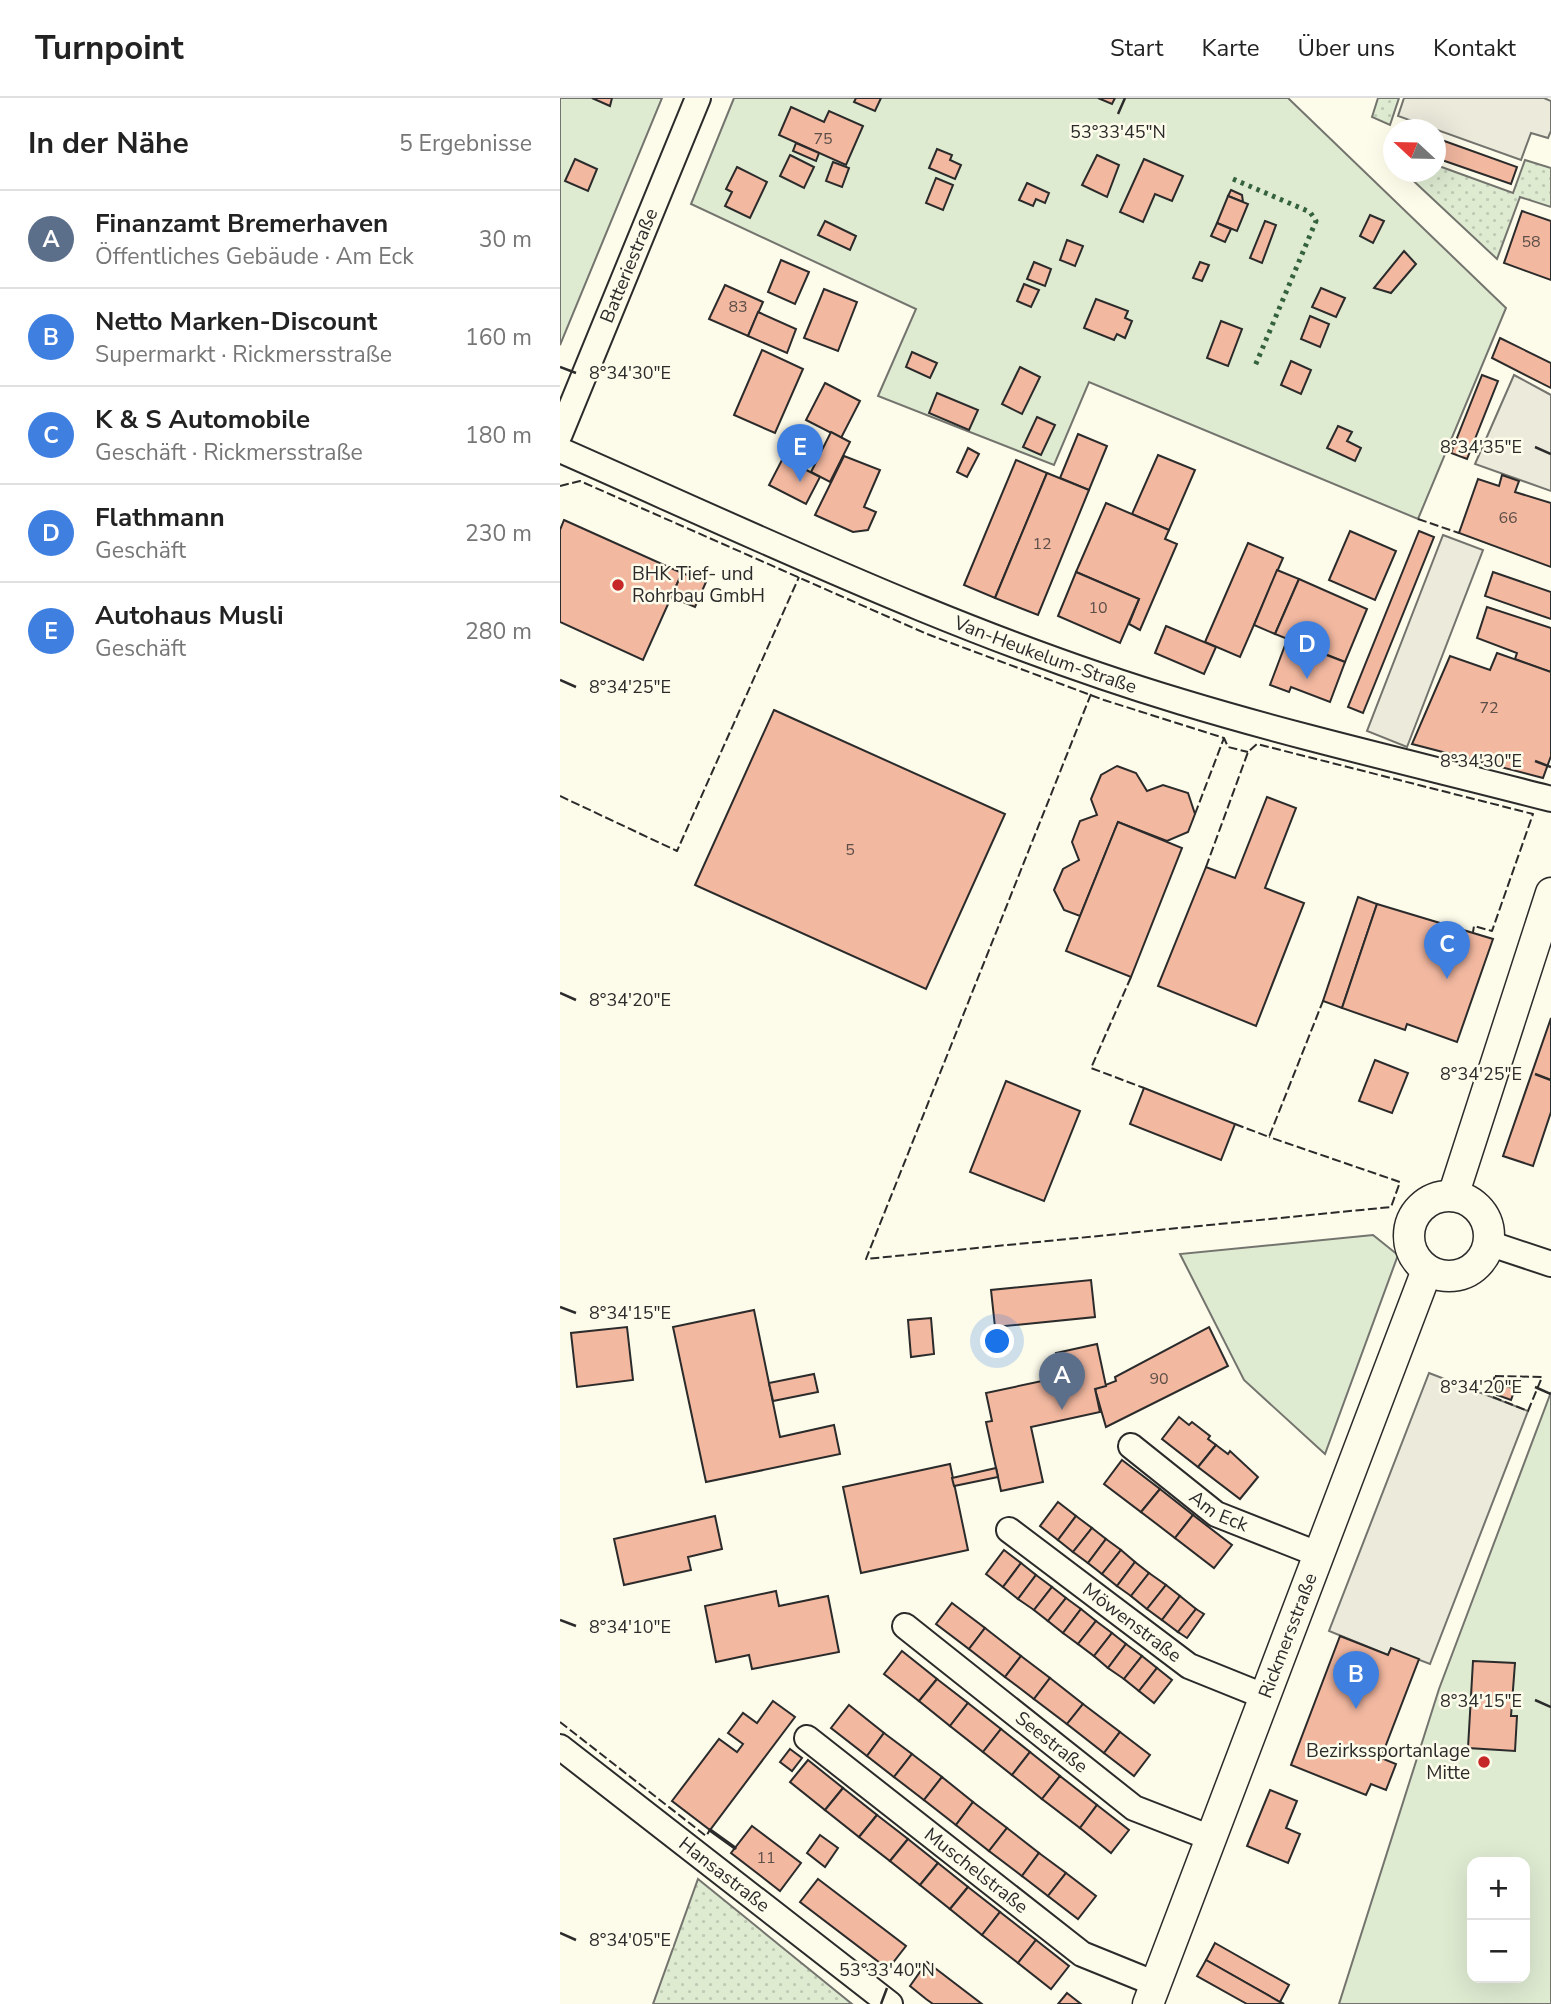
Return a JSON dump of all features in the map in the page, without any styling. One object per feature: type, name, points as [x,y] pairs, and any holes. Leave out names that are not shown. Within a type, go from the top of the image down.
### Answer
[{"type":"main road","points":[[1453,1196],[1551,893]]},
{"type":"main road","points":[[1453,1196],[1466,1200],[1481,1213],[1487,1224],[1488,1243],[1480,1261],[1465,1272],[1446,1276],[1427,1269],[1415,1258],[1410,1248],[1410,1225],[1426,1203],[1453,1196]]},
{"type":"main road","name":"Rickmersstraße","points":[[1152,1994],[1427,1269]]},
{"type":"street","name":"Batteriestraße","points":[[560,434],[698,98]]},
{"type":"street","name":"Van-Heukelum-Straße","points":[[560,450],[876,590],[1049,656],[1182,702],[1551,799]]},
{"type":"street","points":[[1488,1243],[1551,1264]]},
{"type":"street","name":"Am Eck","points":[[1131,1446],[1216,1514],[1320,1555]]},
{"type":"street","name":"Möwenstraße","points":[[1009,1530],[1189,1666],[1266,1697]]},
{"type":"street","name":"Seestraße","points":[[905,1626],[1134,1808],[1211,1838]]},
{"type":"street","name":"Muschelstraße","points":[[807,1738],[1082,1954],[1152,1994]]},
{"type":"street","name":"Hansastraße","points":[[560,1747],[890,2004]]},
{"type":"green space","points":[[560,98],[662,98],[560,345]]},
{"type":"green space","points":[[734,98],[1288,98],[1506,308],[1418,519],[1089,382],[1054,465],[878,396],[916,309],[691,204]]},
{"type":"green space","points":[[1378,98],[1399,98],[1392,119],[1383,119],[1383,122],[1372,117]]},
{"type":"green space","points":[[1525,160],[1551,168],[1551,207],[1520,197],[1497,259],[1415,182],[1446,182],[1446,169],[1513,193]]},
{"type":"green space","points":[[1373,1235],[1398,1255],[1325,1454],[1244,1380],[1180,1254]]},
{"type":"green space","name":"Bezirkssportanlage Mitte","points":[[1551,1392],[1551,2004],[1339,2004],[1439,1689]]},
{"type":"green space","points":[[698,1879],[852,2004],[653,2004]]},
{"type":"shaded area","points":[[1404,98],[1544,98],[1551,101],[1551,131],[1548,138],[1531,133],[1521,160],[1446,133],[1446,119],[1406,119],[1398,116]]},
{"type":"shaded area","points":[[1514,375],[1551,395],[1551,491],[1475,464]]},
{"type":"shaded area","points":[[1443,535],[1483,550],[1407,747],[1367,731]]},
{"type":"shaded area","points":[[1429,1373],[1528,1411],[1430,1664],[1391,1649],[1388,1655],[1329,1631]]},
{"type":"building","points":[[592,98],[612,98],[610,106]]},
{"type":"building","points":[[856,98],[881,98],[875,111],[854,102]]},
{"type":"building","points":[[1098,98],[1115,98],[1112,104]]},
{"type":"building","points":[[791,107],[824,122],[829,111],[863,126],[846,165],[779,135]]},
{"type":"building","points":[[1446,142],[1517,167],[1511,184],[1446,161]]},
{"type":"building","points":[[796,143],[819,153],[816,161],[793,151]]},
{"type":"building","points":[[937,149],[952,155],[950,160],[961,165],[955,179],[929,168]]},
{"type":"building","points":[[790,155],[814,167],[804,188],[780,176]]},
{"type":"building","points":[[1097,155],[1119,165],[1107,197],[1082,185]]},
{"type":"building","points":[[575,159],[597,169],[588,191],[565,181]]},
{"type":"building","points":[[1144,159],[1183,176],[1172,201],[1155,194],[1143,222],[1120,212]]},
{"type":"building","points":[[833,162],[849,168],[842,187],[826,181]]},
{"type":"building","points":[[737,167],[767,182],[750,218],[725,206],[732,192],[726,189]]},
{"type":"building","points":[[936,178],[953,185],[943,210],[926,203]]},
{"type":"building","points":[[1027,183],[1049,193],[1045,203],[1036,199],[1033,206],[1019,200]]},
{"type":"building","points":[[1231,190],[1242,195],[1243,202],[1228,196]]},
{"type":"building","points":[[1228,196],[1248,204],[1237,231],[1217,223]]},
{"type":"building","points":[[1522,211],[1551,221],[1551,280],[1504,263]]},
{"type":"building","points":[[1370,215],[1384,221],[1373,243],[1360,236]]},
{"type":"building","points":[[825,221],[856,236],[850,250],[818,235]]},
{"type":"building","points":[[1265,221],[1276,225],[1262,263],[1250,258]]},
{"type":"building","points":[[1217,223],[1231,229],[1225,242],[1211,236]]},
{"type":"building","points":[[1067,240],[1083,246],[1075,266],[1060,260]]},
{"type":"building","points":[[1404,251],[1416,264],[1391,293],[1374,288]]},
{"type":"building","points":[[781,260],[809,272],[795,304],[768,292]]},
{"type":"building","points":[[1034,262],[1051,269],[1045,286],[1027,279]]},
{"type":"building","points":[[1200,262],[1209,265],[1202,281],[1193,278]]},
{"type":"building","points":[[1024,284],[1039,290],[1031,307],[1017,301]]},
{"type":"building","points":[[725,285],[763,302],[748,336],[709,319]]},
{"type":"building","points":[[1321,288],[1345,298],[1336,317],[1312,307]]},
{"type":"building","points":[[824,289],[857,302],[838,351],[804,338]]},
{"type":"building","points":[[1096,299],[1128,311],[1125,318],[1132,321],[1125,338],[1117,334],[1114,340],[1084,328]]},
{"type":"building","points":[[758,312],[796,329],[787,353],[748,336]]},
{"type":"building","points":[[1310,316],[1329,324],[1320,347],[1301,339]]},
{"type":"building","points":[[1221,321],[1242,329],[1228,366],[1207,358]]},
{"type":"building","points":[[1500,338],[1551,363],[1551,388],[1492,358]]},
{"type":"building","points":[[762,350],[803,369],[775,433],[734,415]]},
{"type":"building","points":[[912,352],[937,363],[930,378],[906,367]]},
{"type":"building","points":[[1291,361],[1311,370],[1301,394],[1281,385]]},
{"type":"building","points":[[1020,367],[1040,377],[1022,414],[1002,404]]},
{"type":"building","points":[[1482,375],[1498,381],[1467,459],[1451,453]]},
{"type":"building","points":[[825,383],[860,401],[841,438],[806,420]]},
{"type":"building","points":[[937,393],[978,410],[969,430],[929,413]]},
{"type":"building","points":[[1037,417],[1055,425],[1041,455],[1023,447]]},
{"type":"building","points":[[1338,426],[1352,432],[1347,441],[1361,448],[1355,461],[1327,448]]},
{"type":"building","points":[[831,432],[850,442],[830,482],[811,472]]},
{"type":"building","points":[[1078,434],[1107,446],[1089,490],[1060,478]]},
{"type":"building","points":[[968,448],[979,454],[967,477],[957,472]]},
{"type":"building","points":[[1158,455],[1195,470],[1169,530],[1132,514]]},
{"type":"building","points":[[844,456],[880,470],[864,507],[876,512],[868,530],[853,532],[815,515]]},
{"type":"building","points":[[783,458],[820,477],[806,504],[769,485]]},
{"type":"building","points":[[1016,460],[1047,473],[995,598],[964,585]]},
{"type":"building","points":[[1047,473],[1089,490],[1038,615],[995,598]]},
{"type":"building","points":[[1502,475],[1519,481],[1515,492],[1551,503],[1551,567],[1459,533],[1478,479],[1499,486]]},
{"type":"building","points":[[1106,503],[1169,530],[1165,539],[1177,544],[1140,630],[1129,624],[1139,599],[1076,572]]},
{"type":"building","name":"BHK Tief- und Rohrbau GmbH","points":[[564,520],[682,573],[643,660],[560,622],[560,530]]},
{"type":"building","points":[[1350,531],[1396,551],[1375,600],[1329,580]]},
{"type":"building","points":[[1419,531],[1434,537],[1363,713],[1348,707]]},
{"type":"building","points":[[1248,543],[1283,558],[1240,657],[1205,642]]},
{"type":"building","points":[[1277,570],[1299,579],[1275,634],[1254,625]]},
{"type":"building","points":[[1076,572],[1139,599],[1120,643],[1058,616]]},
{"type":"building","points":[[1493,572],[1551,592],[1551,619],[1485,596]]},
{"type":"building","points":[[682,573],[706,582],[695,607],[671,597]]},
{"type":"building","points":[[1299,579],[1367,609],[1345,662],[1275,634]]},
{"type":"building","points":[[1487,607],[1551,628],[1551,672],[1515,659],[1517,653],[1477,638]]},
{"type":"building","points":[[1166,626],[1216,647],[1204,674],[1155,653]]},
{"type":"building","points":[[1287,640],[1345,662],[1330,702],[1291,687],[1289,692],[1270,685]]},
{"type":"building","points":[[1497,653],[1551,672],[1551,756],[1543,778],[1412,744],[1450,656],[1490,670]]},
{"type":"building","points":[[774,710],[1005,814],[926,989],[695,885]]},
{"type":"building","points":[[1117,766],[1136,773],[1147,791],[1163,785],[1188,793],[1195,814],[1188,832],[1167,841],[1118,822],[1080,916],[1064,910],[1054,890],[1063,869],[1079,860],[1072,842],[1080,821],[1097,815],[1091,799],[1101,775]]},
{"type":"building","points":[[1267,797],[1296,808],[1265,888],[1304,903],[1256,1026],[1158,986],[1206,867],[1235,878]]},
{"type":"building","points":[[1118,822],[1182,848],[1131,977],[1066,951]]},
{"type":"building","points":[[1358,897],[1377,904],[1342,1008],[1323,1001]]},
{"type":"building","points":[[1377,904],[1493,939],[1457,1042],[1407,1024],[1405,1030],[1342,1008]]},
{"type":"building","points":[[1551,1018],[1551,1112],[1533,1166],[1503,1156]]},
{"type":"building","points":[[1375,1060],[1408,1073],[1392,1113],[1359,1101]]},
{"type":"building","points":[[1006,1081],[1080,1111],[1044,1201],[970,1172]]},
{"type":"building","points":[[1144,1088],[1235,1124],[1221,1160],[1130,1124]]},
{"type":"building","points":[[1091,1280],[1095,1317],[995,1327],[991,1290]]},
{"type":"building","points":[[754,1310],[780,1437],[834,1425],[840,1454],[706,1482],[673,1327]]},
{"type":"building","points":[[931,1318],[934,1354],[911,1357],[908,1320]]},
{"type":"building","points":[[627,1327],[633,1380],[577,1387],[571,1333]]},
{"type":"building","points":[[1209,1327],[1228,1366],[1106,1427],[1095,1389],[1116,1381],[1115,1377]]},
{"type":"building","points":[[1097,1344],[1106,1386],[1095,1389],[1100,1412],[1031,1427],[1043,1482],[1001,1491],[986,1422],[992,1421],[986,1393],[1061,1377],[1056,1353]]},
{"type":"building","points":[[814,1374],[818,1392],[773,1401],[769,1383]]},
{"type":"building","points":[[1501,1384],[1515,1389],[1511,1400],[1497,1395]]},
{"type":"building","points":[[1179,1417],[1189,1425],[1192,1422],[1210,1436],[1208,1439],[1216,1445],[1198,1467],[1162,1439]]},
{"type":"building","points":[[1216,1445],[1228,1454],[1230,1451],[1258,1477],[1240,1499],[1198,1467]]},
{"type":"building","points":[[1122,1460],[1160,1489],[1141,1512],[1104,1484]]},
{"type":"building","points":[[950,1464],[968,1550],[861,1573],[843,1487]]},
{"type":"building","points":[[996,1468],[998,1477],[954,1486],[952,1478]]},
{"type":"building","points":[[1160,1489],[1193,1515],[1175,1538],[1141,1512]]},
{"type":"building","points":[[1058,1502],[1076,1516],[1058,1540],[1040,1526]]},
{"type":"building","points":[[1193,1515],[1232,1545],[1214,1568],[1175,1538]]},
{"type":"building","points":[[715,1516],[722,1549],[688,1557],[691,1570],[624,1585],[614,1539]]},
{"type":"building","points":[[1076,1516],[1092,1528],[1073,1552],[1058,1540]]},
{"type":"building","points":[[1092,1528],[1106,1539],[1088,1563],[1073,1552]]},
{"type":"building","points":[[1106,1539],[1121,1550],[1102,1574],[1088,1563]]},
{"type":"building","points":[[1004,1550],[1021,1563],[1003,1587],[986,1574]]},
{"type":"building","points":[[1121,1550],[1135,1562],[1117,1586],[1102,1574]]},
{"type":"building","points":[[1135,1562],[1149,1573],[1131,1596],[1117,1586]]},
{"type":"building","points":[[1021,1563],[1036,1575],[1018,1599],[1003,1587]]},
{"type":"building","points":[[1149,1573],[1166,1585],[1147,1609],[1131,1596]]},
{"type":"building","points":[[1036,1575],[1052,1587],[1034,1610],[1018,1599]]},
{"type":"building","points":[[1166,1585],[1180,1596],[1162,1620],[1147,1609]]},
{"type":"building","points":[[1052,1587],[1066,1598],[1048,1621],[1034,1610]]},
{"type":"building","points":[[776,1591],[779,1606],[828,1596],[839,1652],[752,1669],[749,1655],[716,1662],[705,1606]]},
{"type":"building","points":[[1180,1596],[1196,1609],[1178,1632],[1162,1620]]},
{"type":"building","points":[[1066,1598],[1081,1609],[1063,1633],[1048,1621]]},
{"type":"building","points":[[952,1603],[985,1628],[969,1649],[936,1624]]},
{"type":"building","points":[[1081,1609],[1096,1621],[1078,1644],[1063,1633]]},
{"type":"building","points":[[1196,1609],[1204,1614],[1187,1638],[1178,1632]]},
{"type":"building","points":[[1096,1621],[1112,1633],[1094,1656],[1078,1644]]},
{"type":"building","points":[[985,1628],[1021,1656],[1005,1677],[969,1649]]},
{"type":"building","points":[[1112,1633],[1126,1644],[1108,1668],[1094,1656]]},
{"type":"building","points":[[1340,1636],[1388,1655],[1391,1648],[1419,1659],[1381,1758],[1396,1764],[1386,1790],[1371,1784],[1366,1795],[1291,1765]]},
{"type":"building","points":[[1126,1644],[1142,1656],[1124,1679],[1108,1668]]},
{"type":"building","points":[[902,1651],[937,1679],[919,1701],[884,1674]]},
{"type":"building","points":[[1021,1656],[1050,1678],[1034,1699],[1005,1677]]},
{"type":"building","points":[[1142,1656],[1157,1668],[1139,1691],[1124,1679]]},
{"type":"building","points":[[1473,1661],[1515,1663],[1511,1716],[1517,1716],[1515,1751],[1468,1748]]},
{"type":"building","points":[[1157,1668],[1172,1680],[1154,1703],[1139,1691]]},
{"type":"building","points":[[1050,1678],[1083,1704],[1067,1724],[1034,1699]]},
{"type":"building","points":[[937,1679],[968,1703],[950,1726],[919,1701]]},
{"type":"building","points":[[773,1701],[795,1717],[710,1830],[672,1801],[719,1739],[737,1752],[743,1744],[728,1733],[743,1713],[757,1723]]},
{"type":"building","points":[[968,1703],[1001,1729],[983,1752],[950,1726]]},
{"type":"building","points":[[1083,1704],[1120,1732],[1104,1753],[1067,1724]]},
{"type":"building","points":[[849,1705],[884,1733],[867,1756],[831,1728]]},
{"type":"building","points":[[1001,1729],[1030,1752],[1012,1775],[983,1752]]},
{"type":"building","points":[[1120,1732],[1150,1755],[1134,1776],[1104,1753]]},
{"type":"building","points":[[884,1733],[912,1754],[894,1777],[867,1756]]},
{"type":"building","points":[[790,1749],[802,1758],[792,1771],[780,1762]]},
{"type":"building","points":[[1030,1752],[1060,1776],[1042,1799],[1012,1775]]},
{"type":"building","points":[[912,1754],[942,1777],[924,1800],[894,1777]]},
{"type":"building","points":[[808,1760],[843,1788],[825,1810],[790,1782]]},
{"type":"building","points":[[1060,1776],[1097,1805],[1080,1828],[1042,1799]]},
{"type":"building","points":[[942,1777],[973,1802],[956,1825],[924,1800]]},
{"type":"building","points":[[843,1788],[877,1815],[859,1837],[825,1810]]},
{"type":"building","points":[[1270,1790],[1297,1801],[1286,1828],[1300,1834],[1288,1863],[1247,1846]]},
{"type":"building","points":[[973,1802],[1007,1828],[989,1851],[956,1825]]},
{"type":"building","points":[[1097,1805],[1129,1830],[1111,1853],[1080,1828]]},
{"type":"building","points":[[877,1815],[908,1839],[890,1861],[859,1837]]},
{"type":"building","points":[[752,1826],[801,1863],[780,1891],[731,1853]]},
{"type":"building","points":[[1007,1828],[1039,1853],[1022,1876],[989,1851]]},
{"type":"building","points":[[820,1835],[838,1848],[825,1867],[807,1853]]},
{"type":"building","points":[[908,1839],[938,1863],[920,1885],[890,1861]]},
{"type":"building","points":[[1039,1853],[1066,1873],[1048,1896],[1022,1876]]},
{"type":"building","points":[[938,1863],[968,1887],[950,1909],[920,1885]]},
{"type":"building","points":[[1066,1873],[1096,1896],[1078,1919],[1048,1896]]},
{"type":"building","points":[[818,1879],[906,1946],[888,1969],[800,1902]]},
{"type":"building","points":[[968,1887],[1000,1912],[982,1935],[950,1909]]},
{"type":"building","points":[[1000,1912],[1036,1940],[1018,1963],[982,1935]]},
{"type":"building","points":[[1036,1940],[1069,1966],[1051,1989],[1018,1963]]},
{"type":"building","points":[[1215,1943],[1289,1985],[1280,2002],[1206,1960]]},
{"type":"building","points":[[1206,1960],[1284,2004],[1247,2004],[1197,1976]]},
{"type":"building","points":[[927,1962],[982,2004],[933,2004],[926,1999],[910,1986]]},
{"type":"building","points":[[1067,1993],[1081,2004],[1058,2004]]},
{"type":"hedge","points":[[1233,179],[1310,212],[1316,221],[1255,366]]},
{"type":"fence","points":[[560,486],[580,481],[927,634],[1104,700],[1224,738],[1228,747],[1248,752]]},
{"type":"fence","points":[[1418,519],[1459,533]]},
{"type":"fence","points":[[560,796],[677,851],[799,577]]},
{"type":"fence","points":[[1091,694],[866,1259],[1391,1207],[1400,1182],[1269,1137]]},
{"type":"fence","points":[[1195,814],[1224,738]]},
{"type":"fence","points":[[1206,867],[1248,752],[1257,744],[1533,814],[1492,931],[1474,926],[1473,932]]},
{"type":"fence","points":[[1131,977],[1091,1068],[1144,1088]]},
{"type":"fence","points":[[1235,1124],[1269,1137],[1323,1001],[1325,1002]]},
{"type":"fence","points":[[1495,1376],[1542,1377],[1528,1411],[1488,1395],[1495,1376]]},
{"type":"fence","points":[[560,1722],[706,1836],[710,1830]]},
{"type":"wall","points":[[710,1830],[735,1848]]},
{"type":"place","name":"Autohaus Musli","points":[[800,482]]},
{"type":"place","name":"BHK Tief- und Rohrbau GmbH","points":[[618,585]]},
{"type":"place","name":"Flathmann","points":[[1307,679]]},
{"type":"place","name":"K & S Automobile","points":[[1447,979]]},
{"type":"place","name":"Finanzamt Bremerhaven","points":[[1062,1410]]},
{"type":"place","name":"Netto Marken-Discount","points":[[1356,1709]]},
{"type":"place","name":"Bezirkssportanlage Mitte","points":[[1484,1762]]}]
